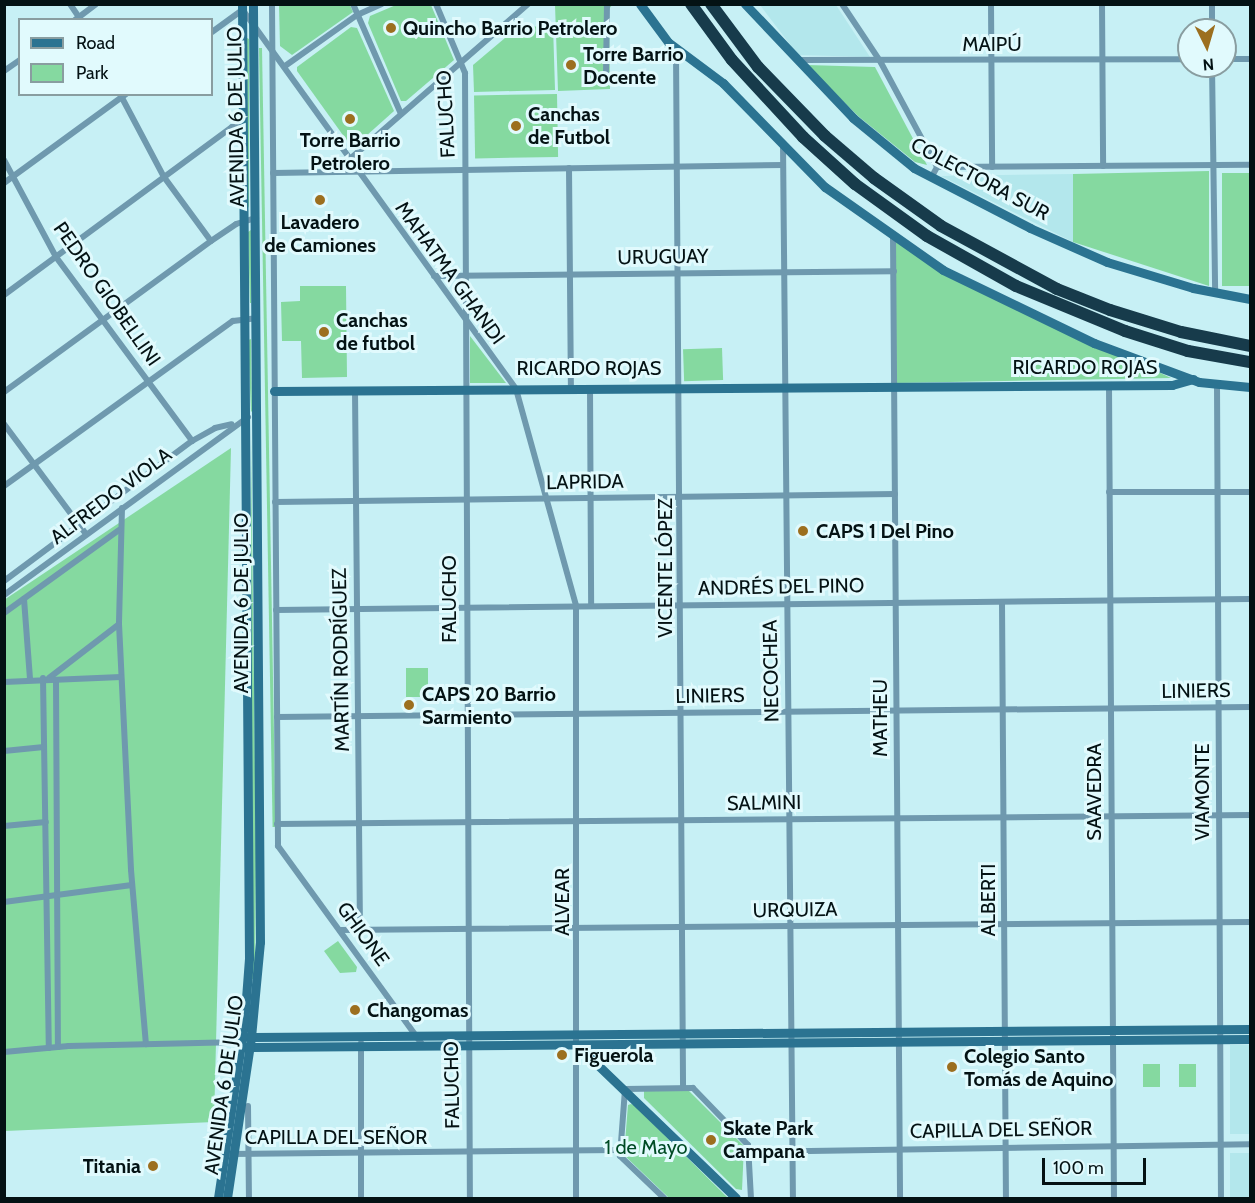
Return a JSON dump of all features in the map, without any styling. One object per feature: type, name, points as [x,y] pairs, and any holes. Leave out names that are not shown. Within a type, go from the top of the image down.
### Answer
[{"type":"highway","points":[[692,4],[759,91],[816,150],[927,236],[1016,286],[1106,324],[1188,351],[1251,362]]},
{"type":"highway","points":[[711,4],[758,67],[825,136],[874,178],[941,226],[1057,289],[1110,310],[1180,332],[1251,346]]},
{"type":"main road","name":"AVENIDA 6 DE JULIO","points":[[218,1198],[260,942],[258,416],[253,4]]},
{"type":"main road","points":[[640,4],[676,51],[723,82],[837,197],[943,270],[1094,344],[1193,380],[1217,385],[1251,387]]},
{"type":"main road","name":"COLECTORA SUR","points":[[745,4],[795,60],[864,127],[931,178],[1098,258],[1215,292],[1251,299]]},
{"type":"main road","name":"AVENIDA 6 DE JULIO","points":[[227,1198],[245,1042],[249,926],[240,420],[244,318],[241,6]]},
{"type":"main road","name":"RICARDO ROJAS","points":[[571,387],[1172,385],[1193,380]]},
{"type":"main road","name":"RICARDO ROJAS","points":[[274,390],[680,387]]},
{"type":"main road","name":"RICARDO ROJAS","points":[[274,390],[464,388]]},
{"type":"main road","points":[[245,1042],[416,1036],[1005,1031],[1112,1035],[1220,1034],[1251,1029]]},
{"type":"main road","points":[[1220,1034],[1251,1039]]},
{"type":"main road","points":[[245,1042],[361,1048],[424,1048],[1005,1041],[1112,1035]]},
{"type":"main road","points":[[578,1046],[626,1089],[736,1198]]},
{"type":"street","points":[[70,4],[77,18]]},
{"type":"street","points":[[79,18],[96,4]]},
{"type":"street","points":[[272,4],[277,824]]},
{"type":"street","points":[[353,4],[401,114]]},
{"type":"street","points":[[285,66],[357,15],[382,4]]},
{"type":"street","name":"FALUCHO","points":[[436,4],[461,62],[465,170],[465,608],[470,1198]]},
{"type":"street","points":[[351,158],[528,4]]},
{"type":"street","points":[[594,80],[606,75],[607,4]]},
{"type":"street","points":[[842,4],[880,61],[937,167]]},
{"type":"street","points":[[991,4],[992,167]]},
{"type":"street","points":[[1102,4],[1103,166]]},
{"type":"street","points":[[213,31],[241,6]]},
{"type":"street","name":"MAHATMA GHANDI","points":[[241,6],[514,388],[576,606]]},
{"type":"street","name":"VICENTE LÓPEZ","points":[[676,51],[681,497],[683,1086]]},
{"type":"street","name":"MAIPÚ","points":[[795,60],[1177,59]]},
{"type":"street","points":[[4,71],[18,61]]},
{"type":"street","points":[[1212,78],[1215,292]]},
{"type":"street","points":[[4,183],[122,96]]},
{"type":"street","points":[[124,96],[164,177],[211,241]]},
{"type":"street","points":[[4,295],[232,127],[242,126]]},
{"type":"street","name":"NECOCHEA","points":[[783,144],[793,1198]]},
{"type":"street","name":"PEDRO GIOBELLINI","points":[[4,160],[56,257],[192,441]]},
{"type":"street","points":[[273,173],[783,165]]},
{"type":"street","points":[[937,167],[1251,165]]},
{"type":"street","points":[[931,178],[937,167]]},
{"type":"street","points":[[569,168],[571,387]]},
{"type":"street","points":[[4,392],[211,241],[243,222],[256,218]]},
{"type":"street","name":"MATHEU","points":[[893,236],[897,385],[895,494],[900,1198]]},
{"type":"street","name":"URUGUAY","points":[[434,276],[894,272]]},
{"type":"street","points":[[4,486],[233,321],[256,318]]},
{"type":"street","name":"SAAVEDRA","points":[[1108,385],[1114,1198]]},
{"type":"street","name":"VIAMONTE","points":[[1217,385],[1221,1198]]},
{"type":"street","points":[[590,388],[591,606]]},
{"type":"street","name":"MARTÍN RODRÍGUEZ","points":[[355,390],[360,930]]},
{"type":"street","name":"ALFREDO VIOLA","points":[[4,581],[192,441],[215,428],[258,416]]},
{"type":"street","name":"ALFREDO VIOLA","points":[[4,595],[240,420]]},
{"type":"street","points":[[4,424],[86,534]]},
{"type":"street","points":[[1109,492],[1251,492]]},
{"type":"street","name":"LAPRIDA","points":[[275,502],[895,494]]},
{"type":"street","points":[[4,613],[119,530],[123,523],[122,508]]},
{"type":"street","points":[[119,530],[118,624],[132,885],[146,1044]]},
{"type":"street","points":[[24,599],[30,679]]},
{"type":"street","name":"ANDRÉS DEL PINO","points":[[276,610],[1251,599]]},
{"type":"street","name":"ALBERTI","points":[[1002,602],[1006,1198]]},
{"type":"street","name":"ALVEAR","points":[[576,606],[579,928],[576,1198]]},
{"type":"street","points":[[49,1048],[44,747],[50,678],[118,624]]},
{"type":"street","points":[[4,682],[121,676]]},
{"type":"street","points":[[50,678],[57,897],[58,1047]]},
{"type":"street","name":"LINIERS","points":[[277,717],[1251,707]]},
{"type":"street","points":[[4,751],[44,747]]},
{"type":"street","name":"SALMINI","points":[[277,824],[1251,815]]},
{"type":"street","points":[[4,826],[46,822]]},
{"type":"street","name":"GHIONE","points":[[277,824],[280,850],[424,1048]]},
{"type":"street","points":[[4,902],[57,897],[132,885]]},
{"type":"street","name":"URQUIZA","points":[[340,930],[1251,922]]},
{"type":"street","points":[[361,1037],[361,1198]]},
{"type":"street","points":[[4,1052],[58,1047],[245,1042]]},
{"type":"street","points":[[664,1198],[622,1159],[620,1150],[626,1089],[683,1086],[693,1088],[751,1152],[751,1198]]},
{"type":"street","points":[[248,1106],[249,1198]]},
{"type":"street","name":"CAPILLA DEL SEÑOR","points":[[751,1152],[1251,1143]]},
{"type":"street","name":"CAPILLA DEL SEÑOR","points":[[231,1154],[620,1150]]},
{"type":"shaded area","points":[[760,5],[836,5],[870,57],[798,55]]},
{"type":"shaded area","points":[[1073,174],[1073,242],[941,176]]},
{"type":"shaded area","points":[[1230,1045],[1250,1045],[1250,1134],[1230,1134]]},
{"type":"shaded area","points":[[1230,1153],[1250,1153],[1250,1198],[1230,1198]]},
{"type":"green space","points":[[279,5],[350,5],[353,12],[292,55],[280,46]]},
{"type":"green space","points":[[396,5],[431,5],[454,60],[406,101],[401,101],[368,23],[370,16]]},
{"type":"green space","points":[[555,5],[612,5],[609,9],[610,89],[558,91]]},
{"type":"green space","points":[[553,26],[555,90],[474,92],[473,65],[518,27]]},
{"type":"green space","points":[[351,27],[357,28],[394,111],[356,145],[350,145],[297,71],[297,67]]},
{"type":"green space","points":[[247,38],[249,39],[249,208],[248,206]]},
{"type":"green space","points":[[259,48],[262,48],[276,827],[273,827]]},
{"type":"green space","points":[[807,65],[875,67],[927,165],[915,162],[858,116]]},
{"type":"green space","points":[[557,94],[558,157],[475,158],[474,95]]},
{"type":"green space","points":[[1209,171],[1209,286],[1073,242],[1073,174]]},
{"type":"green space","points":[[1222,173],[1250,173],[1250,286],[1222,286]]},
{"type":"green space","points":[[251,230],[251,303],[250,303],[248,232]]},
{"type":"green space","points":[[893,236],[943,270],[1171,378],[895,383]]},
{"type":"green space","points":[[300,286],[346,286],[347,377],[302,378],[301,341],[282,341],[281,302],[300,301]]},
{"type":"green space","points":[[470,336],[506,383],[470,383]]},
{"type":"green space","points":[[251,339],[252,411],[251,412],[248,340]]},
{"type":"green space","points":[[722,348],[723,380],[684,381],[683,349]]},
{"type":"green space","points":[[251,438],[256,850],[255,979],[252,979]]},
{"type":"green space","points":[[231,448],[214,1122],[5,1131],[4,600]]},
{"type":"green space","points":[[406,668],[428,668],[428,697],[406,697]]},
{"type":"green space","points":[[338,941],[357,967],[356,972],[340,973],[324,951]]},
{"type":"green space","points":[[1143,1064],[1160,1064],[1160,1087],[1143,1087]]},
{"type":"green space","points":[[1179,1064],[1196,1064],[1196,1087],[1179,1087]]},
{"type":"green space","name":"1 de Mayo","points":[[688,1090],[744,1146],[742,1190],[736,1189],[644,1098],[644,1091]]},
{"type":"green space","name":"1 de Mayo","points":[[631,1104],[728,1198],[669,1198],[624,1155],[628,1105]]},
{"type":"place","name":"Quincho Barrio Petrolero","points":[[391,28]]},
{"type":"place","name":"Torre Barrio Docente","points":[[571,65]]},
{"type":"place","name":"Torre Barrio Petrolero","points":[[350,119]]},
{"type":"place","name":"Canchas de Futbol","points":[[516,126]]},
{"type":"place","name":"Lavadero de Camiones","points":[[320,200]]},
{"type":"place","name":"Canchas de futbol","points":[[324,332]]},
{"type":"place","name":"CAPS 1 Del Pino","points":[[803,531]]},
{"type":"place","name":"CAPS 20 Barrio Sarmiento","points":[[409,705]]},
{"type":"place","name":"Changomas","points":[[355,1010]]},
{"type":"place","name":"Figuerola","points":[[562,1055]]},
{"type":"place","name":"Colegio Santo Tomás de Aquino","points":[[952,1067]]},
{"type":"place","name":"Skate Park Campana","points":[[711,1140]]},
{"type":"place","name":"Titania","points":[[153,1166]]}]
